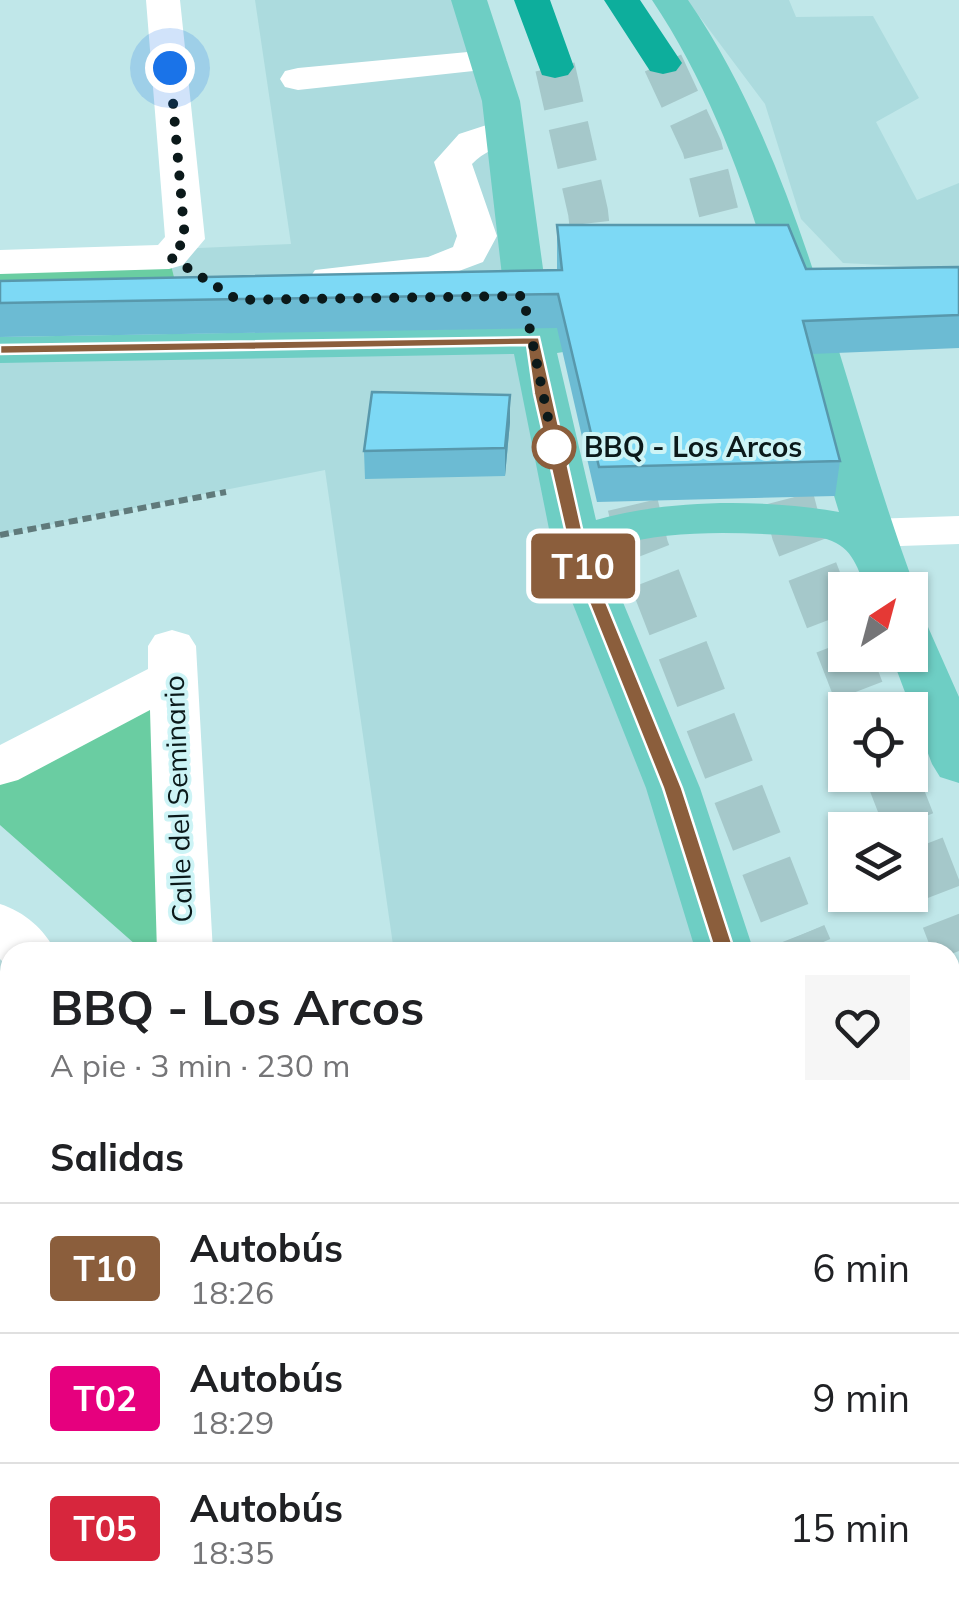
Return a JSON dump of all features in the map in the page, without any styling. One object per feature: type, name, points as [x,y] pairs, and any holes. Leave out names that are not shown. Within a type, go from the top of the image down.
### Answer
[{"type":"highway","points":[[532,0],[555,67]]},
{"type":"highway","points":[[622,0],[663,63]]},
{"type":"main road","points":[[469,0],[503,116],[514,305],[540,384],[580,560],[672,788],[722,942]]},
{"type":"main road","points":[[670,0],[728,98],[772,215],[800,295],[857,498],[879,557]]},
{"type":"main road","points":[[503,116],[521,126],[538,246],[566,250]]},
{"type":"main road","points":[[736,247],[755,247],[770,240],[772,215]]},
{"type":"main road","points":[[304,299],[514,305],[611,340]]},
{"type":"main road","points":[[5,336],[514,305]]},
{"type":"main road","points":[[580,560],[593,537],[619,527],[742,520],[811,522],[845,528],[879,557]]},
{"type":"main road","points":[[928,670],[947,704],[959,764]]},
{"type":"street","points":[[0,262],[170,257],[185,240],[164,0]]},
{"type":"street","points":[[298,79],[489,61]]},
{"type":"street","points":[[304,299],[326,279],[435,268],[469,254],[478,236],[453,162],[503,116]]},
{"type":"street","points":[[879,557],[959,530]]},
{"type":"street","name":"Calle del Seminario","points":[[0,767],[172,661],[185,942]]},
{"type":"path","points":[[0,535],[226,492]]},
{"type":"shaded area","points":[[255,0],[469,0],[523,296],[180,301],[169,257],[176,249],[291,244]]},
{"type":"shaded area","points":[[687,0],[789,0],[796,17],[873,16],[919,98],[876,122],[917,200],[959,183],[959,269],[843,263],[801,219],[765,104]]},
{"type":"shaded area","points":[[534,340],[722,942],[393,942],[325,470],[0,535],[0,350]]},
{"type":"green space","points":[[169,257],[180,301],[0,303],[0,262]]},
{"type":"green space","points":[[173,677],[187,942],[133,942],[0,825],[0,763]]},
{"type":"building","points":[[557,225],[788,225],[806,269],[959,267],[959,315],[803,321],[840,461],[599,467],[558,294],[0,303],[0,281],[562,270]]},
{"type":"building","points":[[372,392],[510,395],[505,448],[364,451]]},
{"type":"tunnel","points":[[663,63],[702,147],[740,297]]},
{"type":"tunnel","points":[[555,67],[588,212],[598,300]]},
{"type":"tunnel","points":[[769,424],[797,532],[859,692]]},
{"type":"tunnel","points":[[615,430],[643,548],[795,940]]},
{"type":"tunnel","points":[[898,792],[955,940]]},
{"type":"tunnel","points":[[794,938],[796,942]]},
{"type":"tunnel","points":[[954,938],[956,942]]},
{"type":"bus line","name":"T10","points":[[0,349],[534,340],[542,394],[580,560],[672,788],[722,942]]},
{"type":"place","name":"BBQ - Los Arcos","points":[[554,447]]},
{"type":"route","points":[[170,68],[185,240],[170,257],[238,300],[523,296],[554,447]]}]
